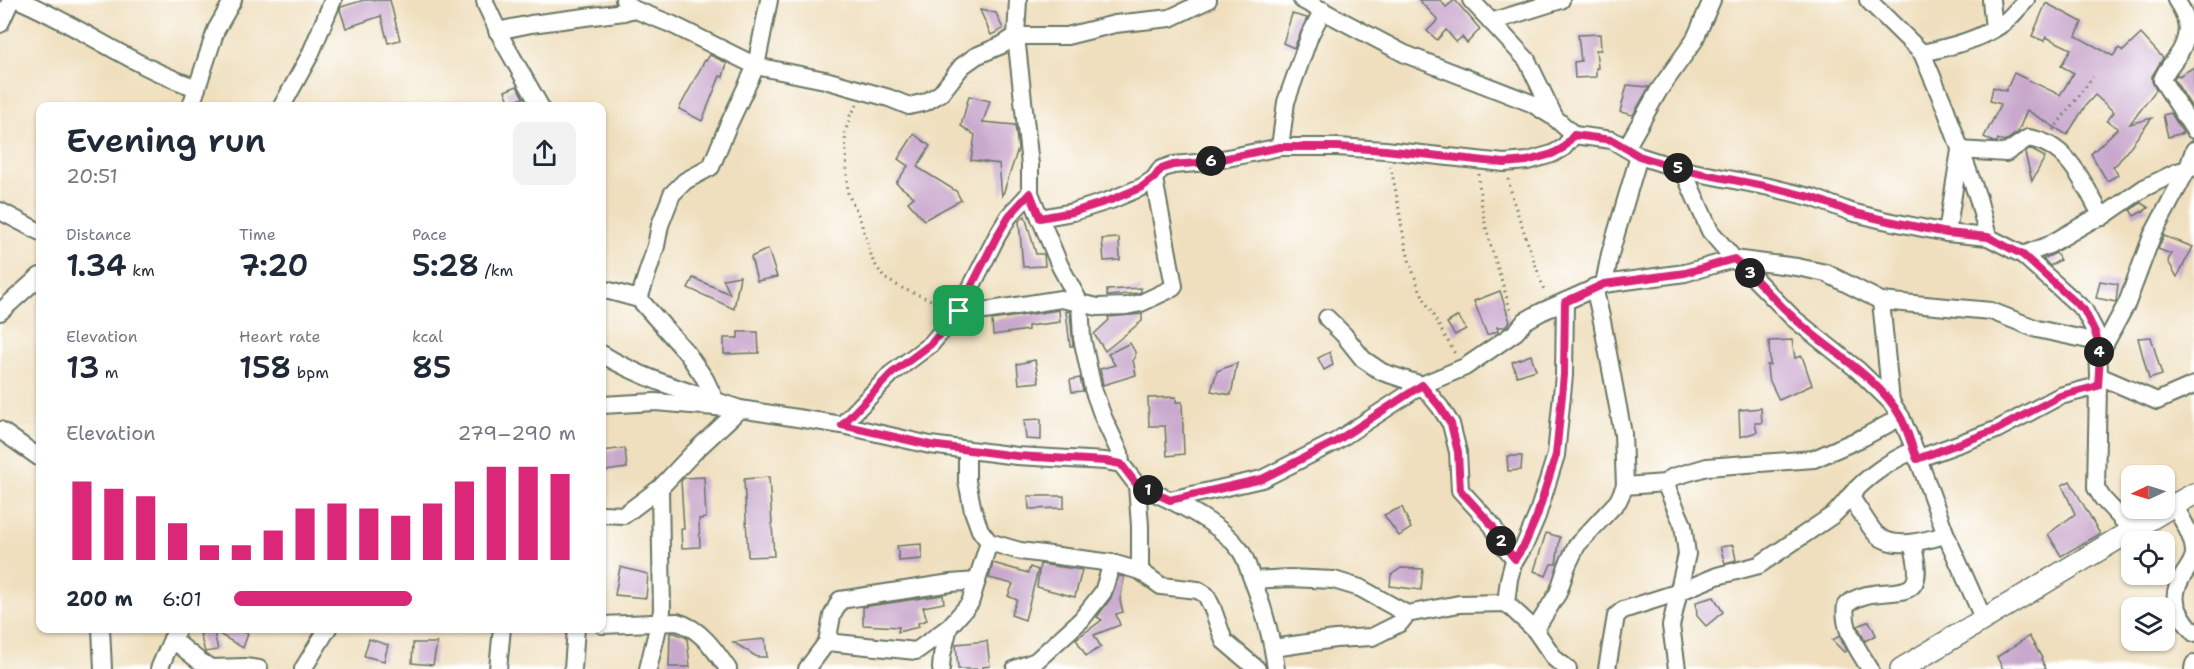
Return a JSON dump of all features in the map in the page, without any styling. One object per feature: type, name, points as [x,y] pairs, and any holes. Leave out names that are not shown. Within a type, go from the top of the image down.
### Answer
[{"type":"street","points":[[0,24],[11,0]]},
{"type":"street","points":[[19,0],[55,15],[128,58],[197,88]]},
{"type":"street","points":[[192,102],[216,30],[233,0]]},
{"type":"street","points":[[284,102],[310,55],[333,0]]},
{"type":"street","points":[[485,0],[497,31],[538,102]]},
{"type":"street","points":[[639,299],[656,246],[660,225],[672,194],[686,181],[711,167],[756,66],[769,0]]},
{"type":"street","points":[[1018,0],[1016,36],[1030,193],[1060,266],[1080,303],[1082,338],[1093,389],[1102,417],[1120,453],[1121,464],[1137,485],[1195,513],[1231,540],[1240,550],[1253,580],[1273,648],[1276,669]]},
{"type":"street","points":[[497,31],[531,24],[624,12],[628,4],[756,66],[825,80],[909,106],[926,102],[940,93],[962,66],[976,56],[1016,36],[1066,36],[1115,24],[1170,18],[1208,0]]},
{"type":"street","points":[[1302,0],[1405,54],[1532,103],[1555,118],[1574,135],[1612,140],[1633,152],[1683,170],[1814,198],[1851,212],[1947,233],[1988,237],[2023,255],[2084,310],[2095,332],[2099,348],[2096,488],[2103,499],[2132,530]]},
{"type":"street","points":[[1471,0],[1527,60],[1555,118]]},
{"type":"street","points":[[1491,22],[1561,0]]},
{"type":"street","points":[[1535,630],[1558,593],[1567,566],[1578,545],[1618,501],[1625,486],[1623,434],[1602,321],[1599,286],[1608,265],[1633,152],[1659,90],[1694,41],[1712,0]]},
{"type":"street","points":[[1868,0],[1922,53],[1945,107],[1978,198],[1988,237]]},
{"type":"street","points":[[1991,0],[1994,29]]},
{"type":"street","points":[[1922,53],[1979,37],[2007,20],[2026,0]]},
{"type":"street","points":[[2176,0],[2188,23],[2187,37],[2162,80],[2194,130]]},
{"type":"street","points":[[1280,147],[1286,102],[1310,35],[1323,10]]},
{"type":"street","points":[[1040,218],[1073,212],[1111,200],[1142,187],[1161,169],[1173,165],[1208,162],[1280,147],[1385,150],[1504,163],[1527,161],[1552,154],[1563,148],[1574,135]]},
{"type":"street","points":[[1960,150],[2006,153],[2028,138],[2045,142],[2065,156],[2102,217]]},
{"type":"street","points":[[1947,233],[1960,150]]},
{"type":"street","points":[[2099,348],[2127,303],[2152,236],[2191,168],[2194,150]]},
{"type":"street","points":[[2023,255],[2049,245],[2090,221],[2102,217],[2144,188],[2191,168]]},
{"type":"street","points":[[1683,170],[1710,231],[1734,259],[1793,318],[1858,370],[1891,402],[1901,417],[1946,535],[1984,620]]},
{"type":"street","points":[[959,311],[978,312],[1061,299],[1098,307],[1126,306],[1141,303],[1173,288],[1154,178]]},
{"type":"street","points":[[842,425],[891,374],[931,344],[959,311],[1009,216],[1030,193]]},
{"type":"street","points":[[0,211],[36,230]]},
{"type":"street","points":[[1170,500],[1262,479],[1335,442],[1422,385],[1465,367],[1516,332],[1525,321],[1599,286],[1685,273],[1734,259],[1826,273],[1881,301],[1991,311],[2037,329],[2099,348]]},
{"type":"street","points":[[0,312],[36,280]]},
{"type":"street","points":[[606,290],[639,299],[687,353],[705,379],[715,400]]},
{"type":"street","points":[[1881,301],[1891,402]]},
{"type":"street","points":[[1506,603],[1509,579],[1515,559],[1525,544],[1537,516],[1556,455],[1564,375],[1559,304]]},
{"type":"street","points":[[1327,318],[1363,359],[1382,372],[1422,385],[1440,407],[1451,424],[1458,452],[1460,490],[1492,525],[1504,546],[1515,559]]},
{"type":"street","points":[[606,356],[658,381],[740,409]]},
{"type":"street","points":[[1607,669],[1616,616],[1623,610],[1679,592],[1717,576],[1759,565],[1833,515],[1850,496],[1894,458],[1916,454],[1996,430],[2060,396],[2099,381],[2157,401],[2194,385]]},
{"type":"street","points":[[606,405],[655,402],[740,409],[842,425],[930,445],[1017,456],[1121,464]]},
{"type":"street","points":[[606,514],[624,516],[660,488],[740,409]]},
{"type":"street","points":[[1625,486],[1665,483],[1672,477],[1707,467],[1814,459],[1864,437],[1901,417]]},
{"type":"street","points":[[0,430],[36,455]]},
{"type":"street","points":[[967,450],[967,482],[973,511],[980,531],[989,542],[1020,551],[1112,563],[1140,571],[1161,586],[1198,590],[1206,595],[1224,641],[1257,669]]},
{"type":"street","points":[[1665,483],[1683,525],[1686,543],[1686,559],[1671,626],[1677,669]]},
{"type":"street","points":[[1137,485],[1140,571]]},
{"type":"street","points":[[648,669],[662,611],[660,488]]},
{"type":"street","points":[[2175,504],[2194,494]]},
{"type":"street","points":[[1850,496],[1876,534],[1898,543],[1912,543],[1946,535]]},
{"type":"street","points":[[2175,507],[2190,536],[2194,553],[2190,564],[2178,582],[2175,601],[2178,612],[2194,633]]},
{"type":"street","points":[[1901,669],[2150,519]]},
{"type":"street","points":[[827,642],[916,651],[949,627],[970,603],[989,542]]},
{"type":"street","points":[[1870,669],[1847,629],[1846,605],[1865,594],[1901,592],[1911,588],[1916,580],[1918,564],[1912,543]]},
{"type":"street","points":[[1015,669],[1036,661],[1081,620],[1103,592],[1112,563]]},
{"type":"street","points":[[1253,580],[1289,578],[1334,580],[1360,588],[1407,614],[1460,604],[1506,603],[1535,630],[1555,659],[1568,669]]},
{"type":"street","points":[[807,669],[827,642],[832,616],[840,600],[977,581]]},
{"type":"street","points":[[1273,648],[1335,639],[1372,637],[1400,623],[1407,614]]},
{"type":"street","points":[[606,625],[677,622],[687,624],[708,642],[728,669]]},
{"type":"street","points":[[941,669],[949,627]]},
{"type":"street","points":[[100,633],[104,669]]},
{"type":"street","points":[[303,669],[325,633]]},
{"type":"street","points":[[498,669],[502,633]]},
{"type":"street","points":[[573,669],[576,633]]},
{"type":"street","points":[[159,669],[175,634],[198,660],[212,669],[245,667],[259,669]]},
{"type":"street","points":[[2193,669],[2194,664]]},
{"type":"path","points":[[2045,142],[2093,77]]},
{"type":"path","points":[[867,92],[850,116],[845,133],[846,177],[848,194],[859,216],[873,261],[884,278],[904,289],[959,311]]},
{"type":"path","points":[[1385,150],[1396,187],[1402,233],[1414,274],[1422,295],[1465,367]]},
{"type":"path","points":[[1479,160],[1479,190],[1489,242],[1516,332]]},
{"type":"path","points":[[1504,163],[1514,203],[1546,293],[1559,304]]},
{"type":"building","points":[[364,0],[390,0],[400,40],[388,43],[381,16],[346,28],[341,7]]},
{"type":"building","points":[[1419,0],[1440,0],[1446,7],[1455,0],[1480,29],[1467,43],[1462,37],[1456,42],[1446,30],[1437,40],[1427,31],[1438,20]]},
{"type":"building","points":[[2046,3],[2082,22],[2076,36],[2113,56],[2119,48],[2123,51],[2141,34],[2163,58],[2152,76],[2156,90],[2130,124],[2152,118],[2117,164],[2113,166],[2118,175],[2107,181],[2091,154],[2118,128],[2107,121],[2114,112],[2095,95],[2067,135],[2027,110],[2018,132],[2004,142],[1998,139],[1997,142],[1993,142],[1984,137],[2001,104],[1990,101],[1993,87],[2006,91],[2014,73],[2060,95],[2074,73],[2061,66],[2071,49],[2046,37],[2044,41],[2032,36]]},
{"type":"building","points":[[980,10],[996,13],[1003,29],[991,35]]},
{"type":"building","points":[[1292,14],[1307,18],[1294,48],[1283,43]]},
{"type":"building","points":[[1600,34],[1601,50],[1596,50],[1598,68],[1596,68],[1596,77],[1575,78],[1574,62],[1581,61],[1578,35]]},
{"type":"building","points":[[710,55],[727,63],[723,77],[720,76],[702,121],[679,109],[705,60]]},
{"type":"building","points":[[2194,67],[2194,111],[2174,79],[2177,74],[2179,76]]},
{"type":"building","points":[[1627,85],[1649,87],[1633,115],[1620,112]]},
{"type":"building","points":[[517,86],[523,98],[510,102],[505,91]]},
{"type":"building","points":[[969,96],[990,101],[983,122],[1015,125],[1018,149],[1002,197],[999,164],[971,160],[975,135],[961,126]]},
{"type":"building","points":[[2171,113],[2183,133],[2168,137],[2163,115]]},
{"type":"building","points":[[914,134],[930,146],[917,167],[956,191],[961,200],[924,220],[908,202],[914,197],[896,183],[908,166],[898,159]]},
{"type":"building","points":[[2030,149],[2045,157],[2032,181],[2025,153]]},
{"type":"building","points":[[2141,203],[2149,208],[2134,216],[2130,210]]},
{"type":"building","points":[[1025,216],[1036,254],[1044,254],[1045,266],[1023,267],[1019,221]]},
{"type":"building","points":[[2164,236],[2193,247],[2177,277],[2168,261],[2171,254],[2158,249]]},
{"type":"building","points":[[1119,238],[1120,260],[1104,261],[1102,239]]},
{"type":"building","points":[[768,249],[777,277],[757,281],[751,257]]},
{"type":"building","points":[[2056,253],[2060,260],[2050,266],[2043,259]]},
{"type":"building","points":[[740,276],[734,309],[688,288],[693,278],[730,294],[723,279]]},
{"type":"building","points":[[2100,281],[2118,284],[2116,302],[2096,298]]},
{"type":"building","points":[[1141,288],[1141,292],[1138,293],[1107,296],[1107,290]]},
{"type":"building","points":[[1500,291],[1510,322],[1505,327],[1497,327],[1498,331],[1487,335],[1474,301]]},
{"type":"building","points":[[1059,310],[1060,322],[1028,326],[1028,330],[993,335],[992,320]]},
{"type":"building","points":[[1066,311],[1070,312],[1073,346],[1070,346]]},
{"type":"building","points":[[1142,314],[1142,321],[1105,351],[1094,334],[1109,320],[1108,317]]},
{"type":"building","points":[[1458,316],[1466,329],[1455,335],[1447,323]]},
{"type":"building","points":[[738,332],[758,332],[759,353],[724,354],[724,338],[738,338]]},
{"type":"building","points":[[2151,337],[2162,375],[2149,379],[2138,338]]},
{"type":"building","points":[[1792,340],[1795,358],[1802,356],[1812,385],[1779,400],[1768,377],[1769,341]]},
{"type":"building","points":[[1130,343],[1135,352],[1133,360],[1136,375],[1103,385],[1100,369],[1115,365],[1108,354]]},
{"type":"building","points":[[1330,352],[1333,365],[1324,370],[1318,358]]},
{"type":"building","points":[[1531,355],[1536,370],[1517,376],[1512,362]]},
{"type":"building","points":[[1035,360],[1039,382],[1019,384],[1017,364]]},
{"type":"building","points":[[1237,363],[1231,395],[1211,391],[1217,371]]},
{"type":"building","points":[[1080,378],[1083,391],[1072,392],[1070,380]]},
{"type":"building","points":[[1176,397],[1176,402],[1182,402],[1184,454],[1167,456],[1165,426],[1149,426],[1148,398]]},
{"type":"building","points":[[1761,408],[1762,423],[1755,423],[1757,432],[1740,437],[1739,410]]},
{"type":"building","points":[[1041,419],[1041,440],[1026,439],[1024,420]]},
{"type":"building","points":[[625,448],[627,468],[606,471],[606,451]]},
{"type":"building","points":[[1507,456],[1522,456],[1521,470],[1508,471]]},
{"type":"building","points":[[704,477],[706,518],[699,519],[700,547],[682,548],[681,529],[684,529],[681,481],[684,478]]},
{"type":"building","points":[[769,477],[774,556],[748,557],[744,479]]},
{"type":"building","points":[[2070,481],[2100,534],[2061,556],[2048,534],[2075,514],[2062,485]]},
{"type":"building","points":[[1028,496],[1064,496],[1064,508],[1029,509]]},
{"type":"building","points":[[1402,507],[1411,528],[1399,536],[1384,515]]},
{"type":"building","points":[[1546,533],[1560,537],[1556,564],[1551,564],[1546,576],[1534,571]]},
{"type":"building","points":[[921,544],[922,559],[899,561],[897,546]]},
{"type":"building","points":[[1733,545],[1736,560],[1725,563],[1720,547]]},
{"type":"building","points":[[993,563],[1028,573],[1030,567],[1038,570],[1025,620],[1011,615],[1017,600],[1008,596],[1013,584],[989,578]]},
{"type":"building","points":[[1040,564],[1082,570],[1075,597],[1037,587]]},
{"type":"building","points":[[620,567],[648,574],[646,598],[615,595]]},
{"type":"building","points":[[1401,568],[1423,569],[1421,590],[1390,586],[1391,575]]},
{"type":"building","points":[[1119,576],[1124,577],[1120,601],[1123,612],[1116,614],[1120,625],[1094,635],[1101,647],[1086,656],[1076,639],[1102,620],[1097,617],[1111,598]]},
{"type":"building","points":[[943,595],[944,603],[923,607],[927,620],[918,623],[919,627],[898,632],[899,627],[863,625],[863,607]]},
{"type":"building","points":[[1714,597],[1723,612],[1706,626],[1697,616],[1696,602]]},
{"type":"building","points":[[1869,621],[1876,635],[1865,641],[1858,626]]},
{"type":"building","points":[[214,633],[218,650],[205,652],[200,634]]},
{"type":"building","points":[[217,633],[246,633],[248,634],[243,648]]},
{"type":"building","points":[[670,633],[687,638],[690,667],[669,667]]},
{"type":"building","points":[[1840,636],[1846,651],[1844,652],[1832,640]]},
{"type":"building","points":[[2029,636],[2046,669],[2003,669],[1997,657]]},
{"type":"building","points":[[369,639],[388,645],[384,661],[364,656]]},
{"type":"building","points":[[765,639],[767,657],[757,657],[733,642]]},
{"type":"building","points":[[987,641],[990,666],[983,667],[983,669],[958,669],[956,644]]},
{"type":"building","points":[[413,643],[437,643],[433,665],[412,663]]},
{"type":"route","points":[[1574,135],[1612,140],[1639,156],[1683,170],[1814,198],[1851,212],[1947,233],[1988,237],[2023,255],[2084,310],[2095,332],[2100,355],[2098,386],[2060,396],[1996,430],[1917,459],[1901,417],[1891,402],[1858,370],[1793,318],[1734,259],[1685,273],[1594,287],[1565,302],[1564,375],[1556,455],[1537,516],[1520,554],[1515,559],[1504,546],[1492,525],[1460,490],[1458,452],[1451,424],[1422,385],[1335,442],[1262,479],[1170,500],[1137,485],[1121,464],[1017,456],[930,445],[842,425],[891,374],[931,344],[959,311],[1009,216],[1030,193],[1040,218],[1073,212],[1111,200],[1142,187],[1161,169],[1173,165],[1208,162],[1280,147],[1385,150],[1504,163],[1527,161],[1552,154],[1563,148],[1574,135]]}]
